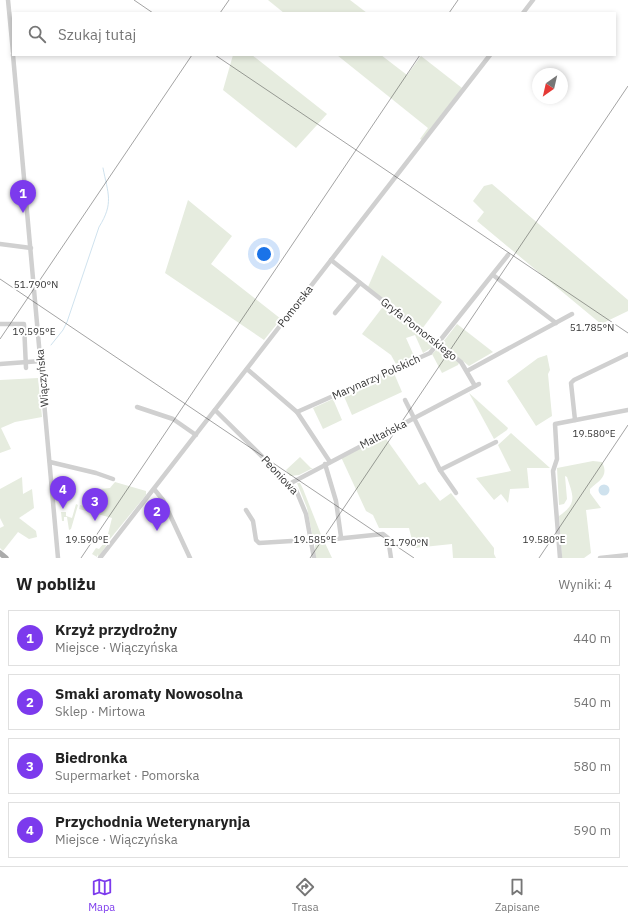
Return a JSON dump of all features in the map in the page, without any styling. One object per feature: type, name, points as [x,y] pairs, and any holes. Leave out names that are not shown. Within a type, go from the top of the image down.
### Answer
[{"type":"main road","points":[[0,553],[6,558]]},
{"type":"street","points":[[8,0],[12,42]]},
{"type":"street","points":[[524,12],[533,0]]},
{"type":"street","name":"Wiączyńska","points":[[13,56],[58,558]]},
{"type":"street","name":"Pomorska","points":[[100,558],[489,56]]},
{"type":"street","points":[[0,244],[31,248]]},
{"type":"street","name":"Marynarzy Polskich","points":[[297,412],[430,353],[508,255]]},
{"type":"street","name":"Gryfa Pomorskiego","points":[[331,260],[461,362],[467,371]]},
{"type":"street","points":[[492,275],[556,323]]},
{"type":"street","points":[[335,313],[360,283]]},
{"type":"street","points":[[467,371],[572,314]]},
{"type":"street","points":[[0,324],[24,324],[26,368]]},
{"type":"street","points":[[575,420],[571,383],[574,380],[628,354]]},
{"type":"street","points":[[0,364],[41,361]]},
{"type":"street","points":[[247,369],[297,412],[330,462]]},
{"type":"street","name":"Maltańska","points":[[291,483],[477,385],[467,371]]},
{"type":"street","points":[[405,400],[440,470],[456,493]]},
{"type":"street","points":[[137,407],[172,419],[196,435]]},
{"type":"street","name":"Peoniowa","points":[[215,410],[291,483],[304,504],[314,558]]},
{"type":"street","points":[[560,558],[553,471],[557,459],[554,426],[557,423],[628,410]]},
{"type":"street","points":[[440,470],[496,442]]},
{"type":"street","points":[[50,462],[96,473],[113,479]]},
{"type":"street","points":[[325,464],[336,501],[341,537]]},
{"type":"street","points":[[154,489],[162,498],[190,558]]},
{"type":"street","points":[[246,510],[253,521],[256,540],[259,543],[311,541],[382,534],[388,538],[391,558]]},
{"type":"street","points":[[600,558],[628,555]]},
{"type":"shaded area","points":[[268,0],[350,0],[366,12],[283,12]]},
{"type":"shaded area","points":[[233,56],[253,56],[327,114],[296,148],[223,90]]},
{"type":"shaded area","points":[[338,56],[382,56],[407,75],[421,56],[462,88],[422,140],[420,139],[428,128]]},
{"type":"shaded area","points":[[492,184],[628,300],[628,311],[601,324],[477,221],[484,212],[473,201],[484,186]]},
{"type":"shaded area","points":[[188,200],[232,236],[211,264],[281,319],[264,340],[165,273]]},
{"type":"shaded area","points":[[382,255],[442,302],[422,329],[368,287]]},
{"type":"shaded area","points":[[385,304],[434,343],[431,348],[423,353],[415,335],[406,338],[414,356],[396,364],[391,355],[362,334]]},
{"type":"shaded area","points":[[457,324],[493,352],[469,366],[443,345],[443,342]]},
{"type":"shaded area","points":[[438,348],[459,363],[458,365],[442,373],[432,354]]},
{"type":"shaded area","points":[[547,355],[550,370],[548,374],[552,416],[536,426],[507,381],[538,358]]},
{"type":"shaded area","points":[[393,371],[402,392],[352,415],[343,394]]},
{"type":"shaded area","points":[[38,378],[42,417],[15,422],[1,428],[11,449],[0,453],[0,380]]},
{"type":"shaded area","points":[[469,393],[508,428],[507,430],[494,439]]},
{"type":"shaded area","points":[[333,399],[342,420],[323,429],[313,408]]},
{"type":"shaded area","points":[[511,433],[550,468],[527,468],[529,488],[510,489],[508,503],[501,494],[494,500],[476,478],[511,471],[498,445]]},
{"type":"shaded area","points":[[384,436],[419,485],[425,482],[440,501],[451,493],[494,548],[496,558],[453,558],[452,544],[414,548],[409,528],[379,528],[373,515],[366,511],[341,457]]},
{"type":"shaded area","points":[[300,457],[311,468],[313,468],[299,475],[290,476],[286,470]]},
{"type":"shaded area","points":[[593,461],[602,462],[604,474],[590,489],[590,493],[601,508],[586,510],[591,553],[584,558],[562,558],[559,516],[569,507],[572,494],[567,477],[565,476],[567,499],[564,504],[559,505],[557,468]]},
{"type":"shaded area","points":[[22,477],[23,494],[32,489],[34,508],[19,518],[36,531],[37,537],[29,539],[18,532],[3,551],[0,548],[0,528],[4,526],[0,518],[0,489]]},
{"type":"shaded area","points":[[115,482],[146,491],[146,495],[110,539],[107,538],[112,518],[79,509],[80,505],[94,509],[100,489],[110,488]]},
{"type":"shaded area","points":[[297,483],[300,483],[303,489],[322,537],[316,539],[313,538],[307,508]]},
{"type":"shaded area","points":[[76,504],[78,505],[71,529],[69,530],[67,517],[64,517],[64,521],[62,521],[61,512],[66,512],[66,516],[72,518]]},
{"type":"shaded area","points":[[102,540],[105,542],[106,546],[98,558],[98,554],[97,557],[92,554],[96,548],[99,549],[104,543]]},
{"type":"shaded area","points":[[325,543],[332,558],[315,558],[315,544]]},
{"type":"water","points":[[604,484],[608,486],[610,490],[608,494],[604,496],[600,494],[598,490],[600,486]]},
{"type":"waterway","points":[[51,345],[63,330],[67,322],[99,227],[107,211],[108,192],[103,168]]},
{"type":"place","name":"Krzyż przydrożny","points":[[23,213]]},
{"type":"place","name":"Przychodnia Weterynarynja","points":[[63,509]]},
{"type":"place","name":"Biedronka","points":[[95,521]]},
{"type":"place","name":"Smaki aromaty Nowosolna","points":[[157,531]]}]
